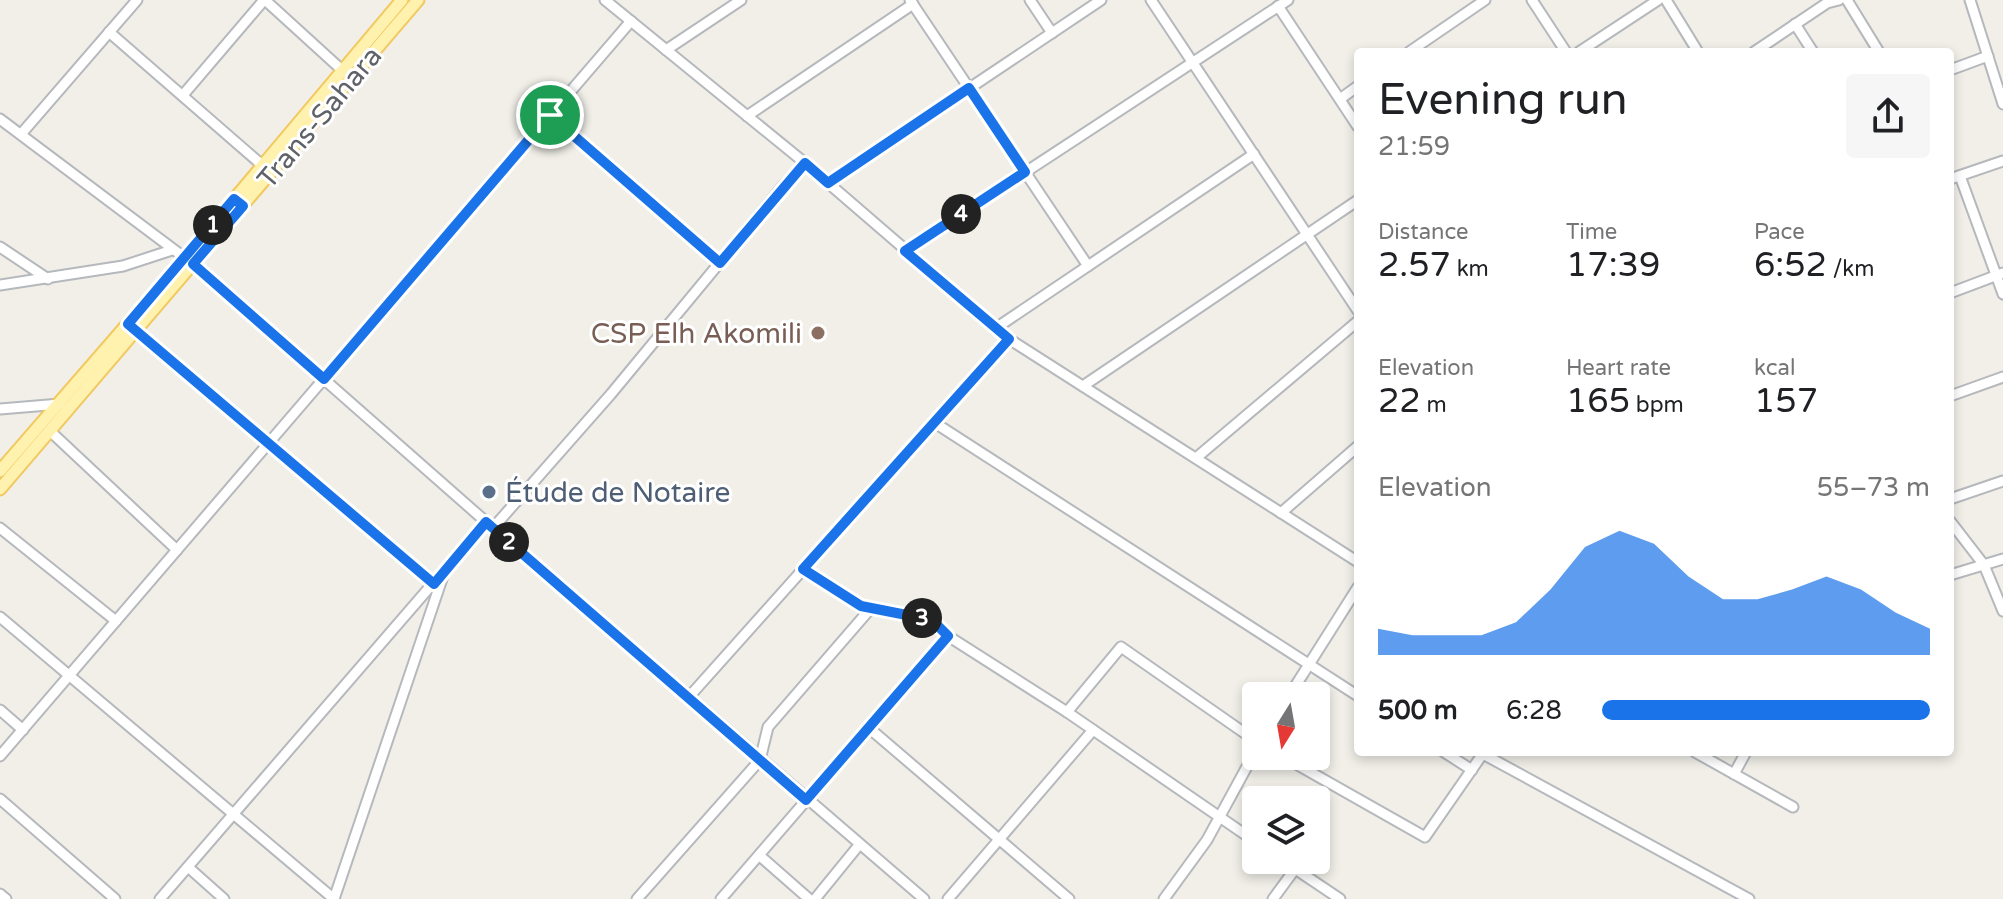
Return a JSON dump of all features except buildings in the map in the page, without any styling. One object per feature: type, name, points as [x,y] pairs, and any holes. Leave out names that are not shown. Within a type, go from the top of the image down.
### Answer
[{"type":"main road","name":"Trans-Sahara","points":[[239,202],[262,165],[402,0]]},
{"type":"main road","name":"Trans-Sahara","points":[[0,489],[239,202],[418,0]]},
{"type":"main road","name":"Trans-Sahara","points":[[0,471],[58,404],[133,328]]},
{"type":"street","points":[[22,133],[135,0]]},
{"type":"street","points":[[183,95],[265,0],[343,71]]},
{"type":"street","points":[[605,0],[805,163],[1009,339],[1354,559]]},
{"type":"street","points":[[666,50],[741,0]]},
{"type":"street","points":[[1030,0],[1052,33]]},
{"type":"street","points":[[828,183],[1101,0]]},
{"type":"street","points":[[1151,0],[1354,305]]},
{"type":"street","points":[[905,251],[1288,0]]},
{"type":"street","points":[[1415,48],[1485,0]]},
{"type":"street","points":[[1532,0],[1563,48]]},
{"type":"street","points":[[1585,48],[1658,0]]},
{"type":"street","points":[[1666,0],[1696,48]]},
{"type":"street","points":[[1760,48],[1827,3],[1839,0]]},
{"type":"street","points":[[1847,0],[1877,48]]},
{"type":"street","points":[[1970,0],[2003,104]]},
{"type":"street","points":[[747,116],[912,2],[1088,266]]},
{"type":"street","points":[[1278,6],[1354,121]]},
{"type":"street","points":[[0,756],[631,21]]},
{"type":"street","points":[[1795,24],[1810,48]]},
{"type":"street","points":[[109,32],[262,165]]},
{"type":"street","points":[[1954,69],[1988,56]]},
{"type":"street","points":[[1340,99],[1354,89]]},
{"type":"street","points":[[550,115],[720,263]]},
{"type":"street","points":[[0,119],[189,262],[688,698],[924,899]]},
{"type":"street","points":[[996,328],[1254,154]]},
{"type":"street","points":[[2003,161],[1955,177],[2000,274],[2003,294]]},
{"type":"street","points":[[160,899],[445,570],[611,394],[805,163]]},
{"type":"street","points":[[1083,386],[1354,203]]},
{"type":"street","points":[[0,247],[48,279]]},
{"type":"street","points":[[0,285],[123,266],[172,250]]},
{"type":"street","points":[[1954,291],[2000,274]]},
{"type":"street","points":[[1196,458],[1354,324]]},
{"type":"street","points":[[133,328],[434,584]]},
{"type":"street","points":[[688,698],[1009,339]]},
{"type":"street","points":[[1954,395],[2003,377]]},
{"type":"street","points":[[0,409],[72,403]]},
{"type":"street","points":[[935,423],[1354,693]]},
{"type":"street","points":[[50,431],[177,550]]},
{"type":"street","points":[[1281,513],[1354,449]]},
{"type":"street","points":[[1954,498],[2003,481]]},
{"type":"street","points":[[1954,526],[1984,565],[2003,611]]},
{"type":"street","points":[[0,528],[116,621]]},
{"type":"street","points":[[1954,574],[2003,559]]},
{"type":"street","points":[[803,569],[861,606],[932,620],[948,636],[1067,712],[1242,833]]},
{"type":"street","points":[[0,617],[334,899],[445,570]]},
{"type":"street","points":[[1298,682],[1354,593]]},
{"type":"street","points":[[637,899],[760,760],[768,727],[871,608]]},
{"type":"street","points":[[721,899],[948,636]]},
{"type":"street","points":[[1067,712],[1121,647],[1242,731]]},
{"type":"street","points":[[0,710],[23,730]]},
{"type":"street","points":[[869,728],[1069,899]]},
{"type":"street","points":[[948,899],[1093,730]]},
{"type":"street","points":[[1450,756],[1472,770]]},
{"type":"street","points":[[1307,770],[1425,837],[1481,756]]},
{"type":"street","points":[[1488,756],[1749,899]]},
{"type":"street","points":[[1702,756],[1793,807]]},
{"type":"street","points":[[1734,774],[1744,756]]},
{"type":"street","points":[[1164,899],[1207,840],[1245,770]]},
{"type":"street","points":[[0,799],[115,899]]},
{"type":"street","points":[[815,899],[859,845]]},
{"type":"street","points":[[760,856],[809,899]]},
{"type":"street","points":[[188,867],[224,899]]},
{"type":"street","points":[[1273,899],[1291,874]]},
{"type":"street","points":[[1302,874],[1340,899]]},
{"type":"street","points":[[0,894],[6,899]]},
{"type":"place","name":"CSP Elh Akomili","points":[[818,333]]},
{"type":"place","name":"Étude de Notaire","points":[[489,492]]},
{"type":"route","points":[[969,88],[1025,172],[905,251],[1009,339],[803,569],[861,606],[932,620],[948,636],[806,800],[486,522],[434,584],[128,324],[234,199],[243,206],[193,264],[324,379],[550,115],[720,263],[805,163],[828,183],[969,88]]}]
